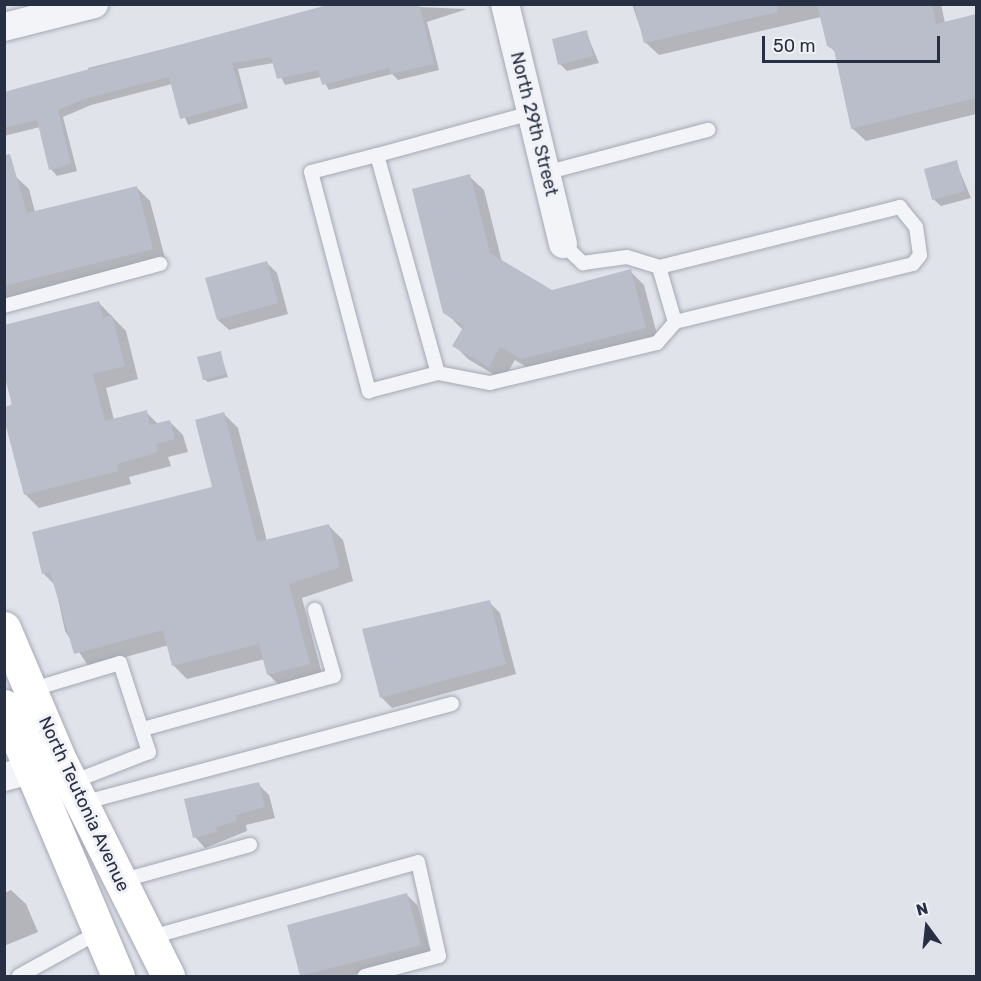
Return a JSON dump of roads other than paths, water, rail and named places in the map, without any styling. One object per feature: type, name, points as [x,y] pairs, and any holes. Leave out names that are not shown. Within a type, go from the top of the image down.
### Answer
[{"type":"main road","name":"North Teutonia Avenue","points":[[4,628],[17,698],[50,779],[99,932],[118,976]]},
{"type":"main road","name":"North Teutonia Avenue","points":[[50,779],[120,881],[168,976]]},
{"type":"street","points":[[4,27],[94,4]]},
{"type":"street","name":"North 29th Street","points":[[505,4],[562,244]]},
{"type":"lane","points":[[531,113],[311,172],[369,391],[438,373],[490,383],[657,343],[675,322],[913,264],[920,255],[916,227],[900,207],[659,267],[627,257],[583,263],[562,244]]},
{"type":"lane","points":[[545,173],[708,130]]},
{"type":"lane","points":[[377,154],[438,373]]},
{"type":"lane","points":[[4,306],[160,264]]},
{"type":"lane","points":[[659,267],[675,322]]},
{"type":"lane","points":[[143,729],[334,676],[315,610]]},
{"type":"lane","points":[[17,698],[120,663],[149,752],[50,779]]},
{"type":"lane","points":[[50,779],[452,704]]},
{"type":"lane","points":[[120,881],[250,845]]},
{"type":"lane","points":[[148,938],[418,862],[439,956],[365,976]]},
{"type":"lane","points":[[19,976],[99,932]]}]
